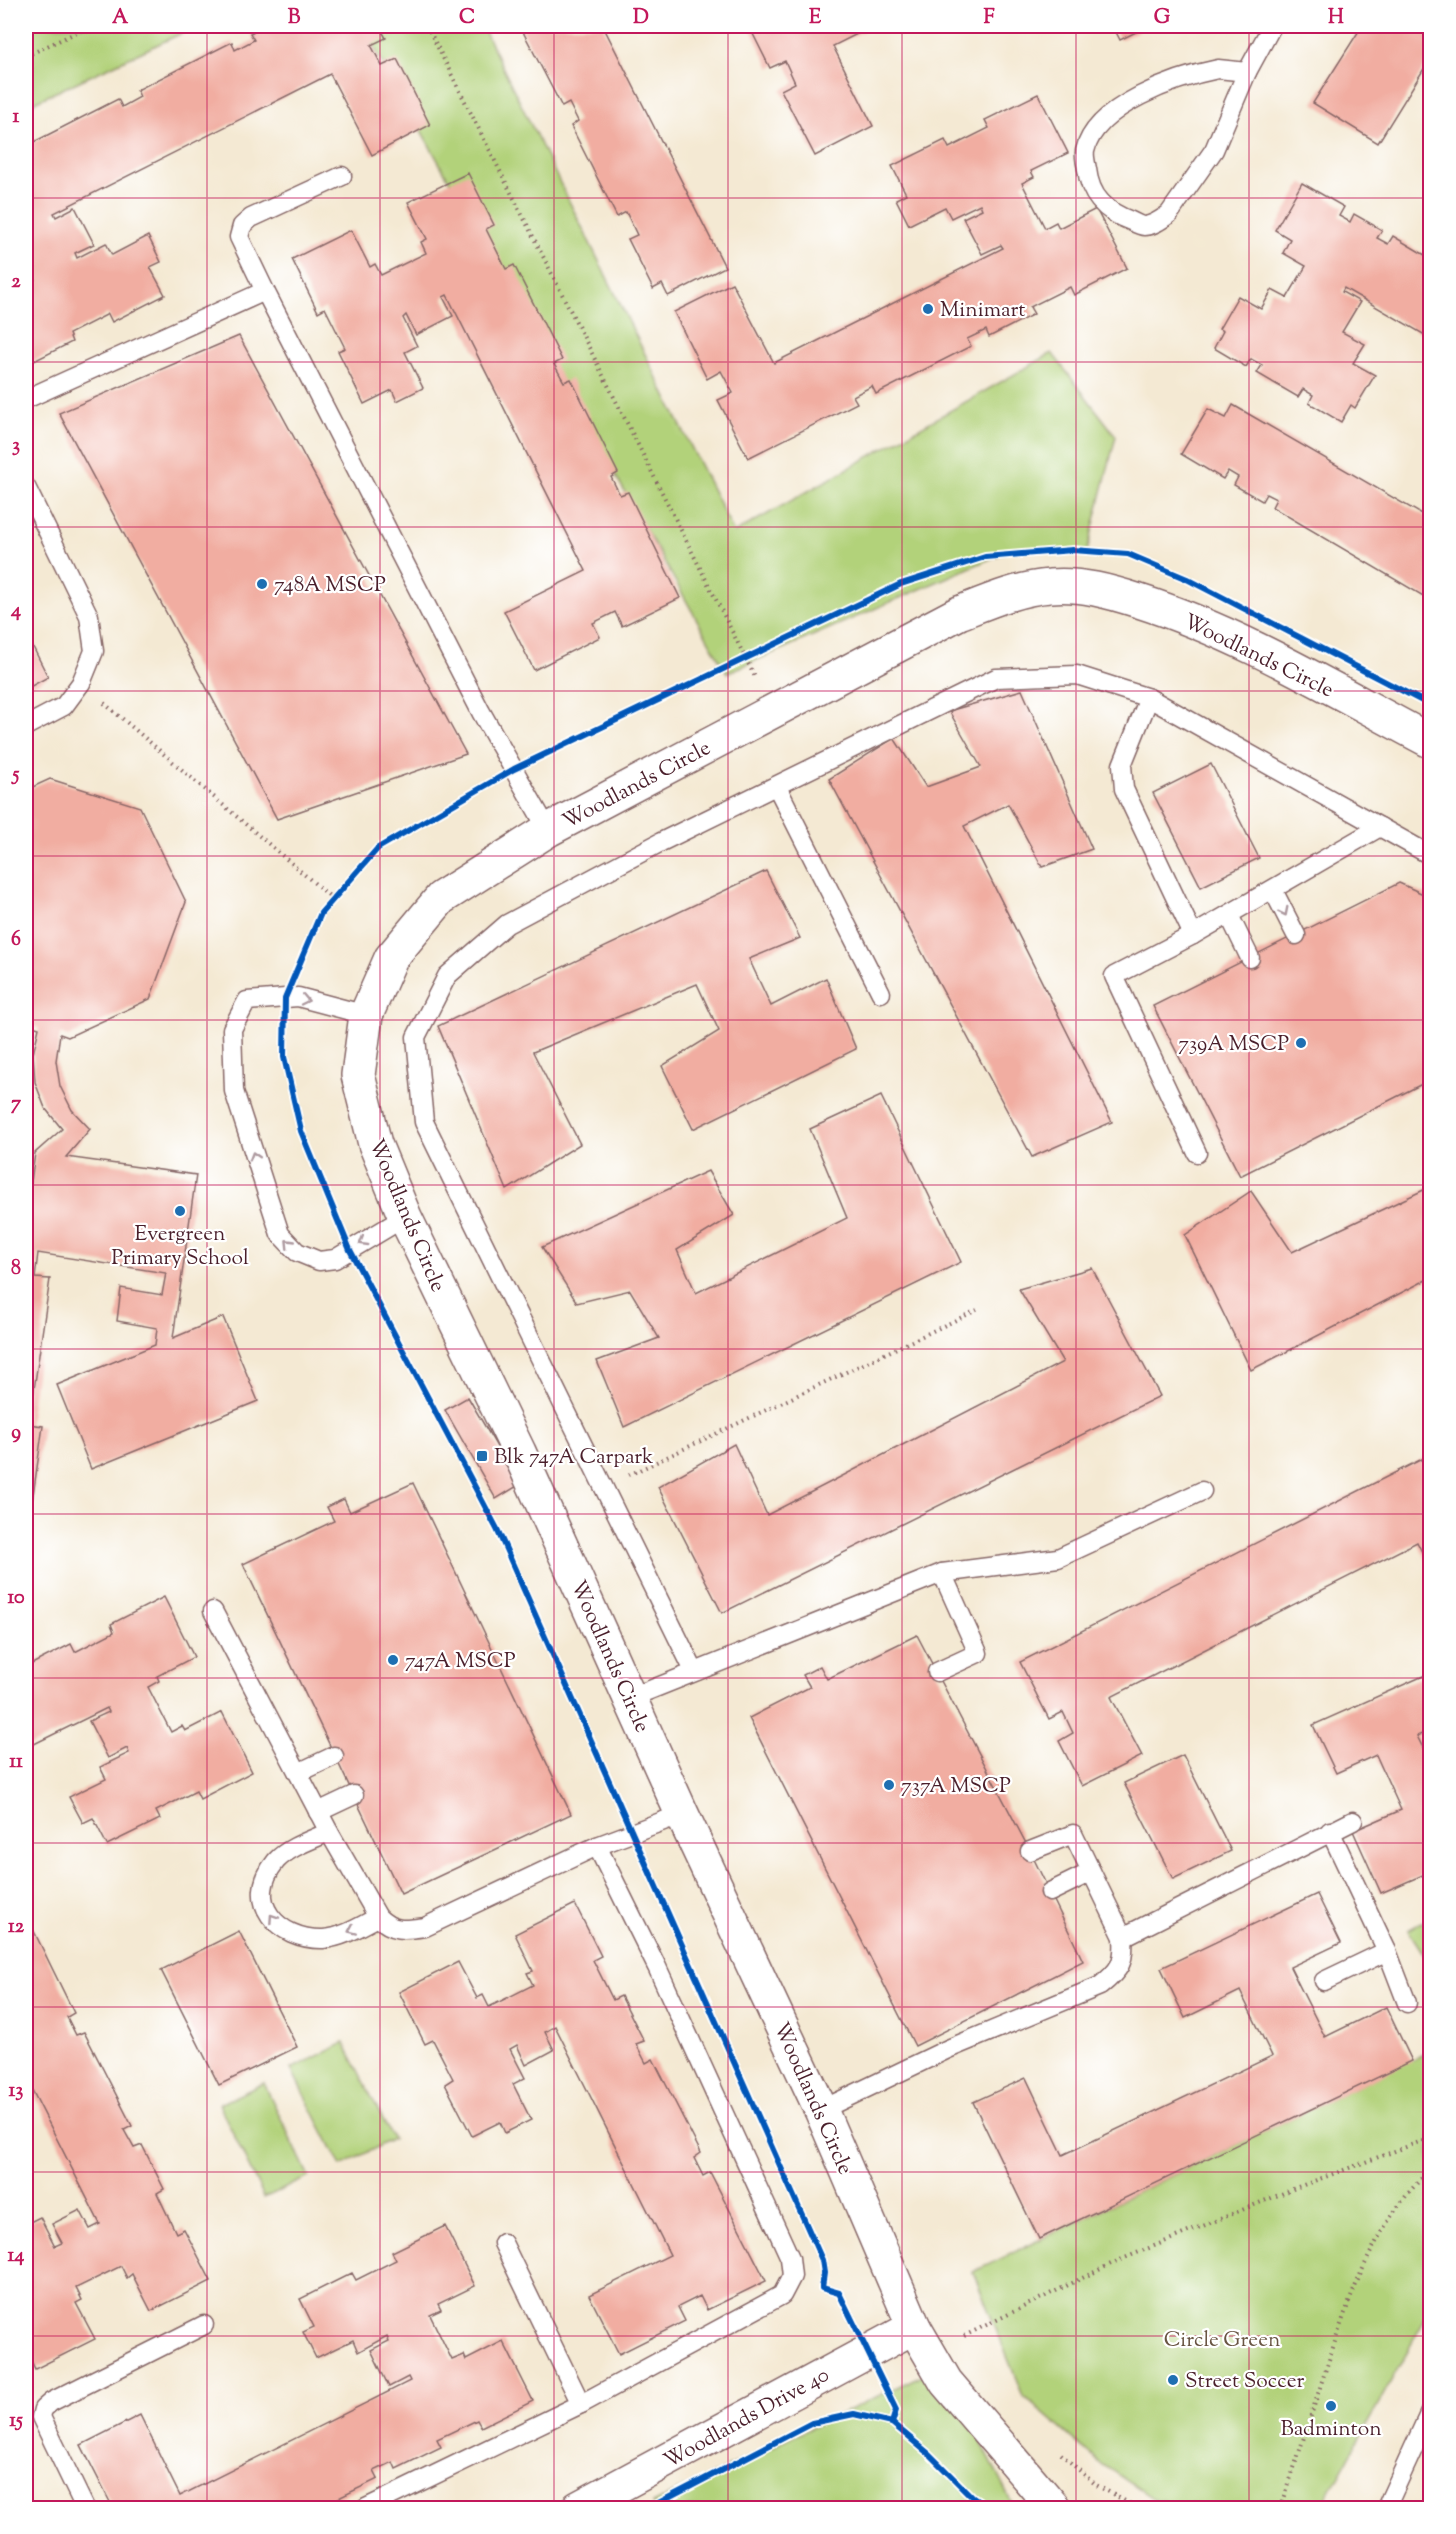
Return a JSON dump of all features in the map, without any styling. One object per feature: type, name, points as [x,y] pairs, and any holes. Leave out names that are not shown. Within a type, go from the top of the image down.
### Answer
[{"type":"street","name":"Woodlands Circle","points":[[1054,2508],[946,2382],[914,2327],[821,2110],[682,1814],[519,1452],[405,1217],[375,1144],[358,1075],[366,1016],[391,958],[441,898],[548,830],[959,613],[998,598],[1050,586],[1104,590],[1226,634],[1431,741]]},
{"type":"street","name":"Woodlands Drive 40","points":[[578,2508],[914,2327]]},
{"type":"lane","points":[[1247,72],[1218,69],[1189,75],[1149,91],[1107,118],[1094,132],[1085,152],[1089,184],[1097,200],[1116,216],[1144,226],[1159,222],[1169,214],[1214,150],[1247,72],[1272,26]]},
{"type":"lane","points":[[342,176],[251,218],[242,226],[239,237],[481,712],[548,830]]},
{"type":"lane","points":[[26,399],[265,291]]},
{"type":"lane","points":[[26,487],[89,616],[94,651],[81,682],[64,706],[26,726]]},
{"type":"lane","points":[[694,1671],[424,1122],[416,1037],[447,976],[507,924],[661,842],[996,678],[1077,675],[1149,698],[1431,855]]},
{"type":"lane","points":[[1149,698],[1122,765],[1124,789],[1193,935]]},
{"type":"lane","points":[[777,787],[881,993]]},
{"type":"lane","points":[[1197,1153],[1114,976],[1229,915],[1380,827]]},
{"type":"lane","points":[[1273,890],[1296,935]]},
{"type":"lane","points":[[1229,915],[1250,958]]},
{"type":"lane","points":[[366,1016],[298,997],[247,1001],[232,1029],[234,1091],[280,1234],[297,1252],[319,1261],[335,1259],[405,1217]]},
{"type":"lane","points":[[630,1698],[942,1573],[1058,1558],[1202,1491]]},
{"type":"lane","points":[[937,1672],[978,1653],[942,1573]]},
{"type":"lane","points":[[213,1611],[328,1833],[378,1917],[388,1927],[402,1930],[425,1927],[597,1846],[682,1814]]},
{"type":"lane","points":[[298,1773],[334,1756]]},
{"type":"lane","points":[[318,1812],[354,1795]]},
{"type":"lane","points":[[1123,1937],[1353,1821]]},
{"type":"lane","points":[[1330,1831],[1387,1951],[1407,2003]]},
{"type":"lane","points":[[328,1833],[298,1845],[273,1865],[263,1890],[269,1915],[275,1924],[292,1935],[324,1939],[338,1936],[378,1917]]},
{"type":"lane","points":[[821,2110],[948,2049],[1100,1986],[1117,1973],[1124,1956],[1123,1937],[1073,1834],[1030,1851]]},
{"type":"lane","points":[[366,2508],[581,2404],[782,2295],[792,2276],[790,2258],[657,1967],[597,1846]]},
{"type":"lane","points":[[1050,1892],[1091,1872]]},
{"type":"lane","points":[[1324,1981],[1387,1951]]},
{"type":"lane","points":[[503,2244],[581,2404]]},
{"type":"lane","points":[[85,2508],[41,2417],[43,2409],[51,2402],[204,2325]]},
{"type":"lane","points":[[1386,2508],[1428,2427]]},
{"type":"path","points":[[26,56],[90,26]]},
{"type":"path","points":[[427,26],[772,711]]},
{"type":"path","points":[[736,663],[756,653]]},
{"type":"path","points":[[81,682],[333,899]]},
{"type":"path","points":[[327,906],[340,890]]},
{"type":"path","points":[[604,1487],[977,1310]]},
{"type":"path","points":[[964,2336],[1115,2262],[1298,2187],[1431,2138]]},
{"type":"path","points":[[1281,2508],[1351,2292],[1386,2227],[1418,2182],[1431,2170]]},
{"type":"path","points":[[959,2326],[970,2344]]},
{"type":"path","points":[[1056,2450],[1096,2485],[1138,2508]]},
{"type":"green space","points":[[26,26],[197,26],[26,106]]},
{"type":"green space","points":[[362,26],[482,26],[734,533],[1052,353],[1116,436],[1087,552],[1015,548],[727,673]]},
{"type":"green space","points":[[1430,1918],[1430,1964],[1408,1930]]},
{"type":"green space","points":[[344,2043],[393,2139],[341,2166],[291,2069]]},
{"type":"green space","name":"Circle Green","points":[[1430,2051],[1430,2310],[1321,2508],[1224,2508],[1157,2501],[1099,2462],[1023,2396],[973,2272]]},
{"type":"green space","points":[[264,2083],[309,2177],[264,2198],[219,2104]]},
{"type":"green space","points":[[943,2365],[1014,2508],[655,2508],[652,2504]]},
{"type":"building","points":[[265,26],[379,26],[386,38],[371,45],[382,66],[397,59],[430,125],[372,155],[330,74],[54,213],[56,217],[75,207],[94,244],[75,253],[77,258],[106,243],[112,255],[148,236],[161,262],[150,267],[165,295],[112,322],[108,314],[69,334],[72,342],[26,365],[26,284],[35,279],[26,260],[26,146],[118,99],[122,107],[140,97],[137,90],[232,42],[235,50],[254,40],[250,33]]},
{"type":"building","points":[[520,26],[603,26],[725,267],[668,296],[662,284],[653,289],[628,239],[637,235],[626,212],[617,217],[571,126],[578,121],[569,103],[562,107]]},
{"type":"building","points":[[749,26],[873,26],[833,46],[873,126],[815,156],[781,90],[795,83],[785,61],[770,68]]},
{"type":"building","points":[[1113,26],[1148,26],[1120,40]]},
{"type":"building","points":[[1362,26],[1430,26],[1430,59],[1378,143],[1313,103]]},
{"type":"building","points":[[1038,94],[1068,153],[1031,171],[1034,177],[1022,183],[1045,228],[1056,222],[1059,228],[1096,209],[1127,268],[1074,295],[1070,287],[1030,307],[1034,314],[989,337],[986,330],[967,339],[971,346],[876,394],[872,386],[853,396],[857,403],[748,458],[718,400],[733,393],[721,371],[707,379],[674,312],[732,283],[774,363],[1003,248],[1001,245],[982,254],[963,218],[982,209],[980,204],[951,218],[945,207],[909,225],[896,199],[906,194],[892,166],[945,140],[949,148],[989,128],[985,120]]},
{"type":"building","points":[[468,173],[494,225],[486,229],[506,269],[514,265],[562,360],[554,364],[564,382],[571,379],[618,473],[611,477],[620,495],[628,492],[680,598],[622,626],[615,612],[593,623],[600,637],[534,670],[504,611],[586,571],[447,295],[443,297],[453,316],[416,335],[406,315],[403,318],[417,346],[405,352],[423,388],[397,401],[392,390],[364,404],[338,351],[345,348],[325,308],[318,312],[292,259],[351,230],[370,267],[375,264],[381,275],[426,253],[421,242],[427,239],[408,202]]},
{"type":"building","points":[[1302,183],[1344,207],[1339,216],[1350,222],[1354,214],[1382,230],[1377,238],[1388,244],[1393,236],[1430,258],[1430,338],[1344,288],[1342,292],[1360,302],[1342,332],[1365,344],[1353,363],[1375,375],[1355,408],[1351,405],[1341,422],[1309,403],[1313,395],[1303,389],[1298,397],[1257,373],[1262,365],[1251,359],[1246,367],[1214,348],[1223,331],[1219,329],[1238,296],[1261,309],[1272,290],[1287,298],[1306,266],[1283,253],[1290,239],[1275,230]]},
{"type":"building","name":"748A MSCP","points":[[239,336],[466,754],[277,819],[59,413]]},
{"type":"building","points":[[1233,405],[1430,519],[1430,600],[1272,507],[1276,499],[1266,494],[1262,501],[1234,485],[1238,477],[1228,471],[1223,479],[1181,454],[1208,409],[1226,418]]},
{"type":"building","points":[[26,633],[48,677],[26,689]]},
{"type":"building","points":[[1022,690],[1092,849],[1042,867],[1008,804],[964,826],[1112,1122],[1032,1157],[829,779],[894,738],[926,787],[981,767],[949,711]]},
{"type":"building","points":[[1211,764],[1259,858],[1201,887],[1153,793]]},
{"type":"building","points":[[50,779],[140,807],[186,902],[150,999],[68,1037],[60,1034],[56,1061],[60,1086],[72,1110],[90,1129],[66,1157],[196,1175],[173,1338],[223,1317],[258,1401],[91,1469],[57,1385],[155,1345],[157,1328],[117,1321],[121,1288],[162,1295],[166,1273],[38,1253],[35,1278],[50,1279],[29,1424],[43,1426],[30,1516],[26,1516],[26,1219],[35,1153],[62,1129],[45,1108],[35,1082],[33,1054],[39,1028],[26,1024],[26,790]]},
{"type":"building","points":[[766,871],[800,938],[749,959],[771,1006],[826,978],[856,1049],[693,1129],[662,1066],[719,1031],[697,984],[533,1052],[580,1144],[507,1190],[438,1026]]},
{"type":"building","name":"739A MSCP","points":[[1399,883],[1430,897],[1430,1080],[1240,1176],[1153,1006]]},
{"type":"building","points":[[881,1096],[961,1262],[624,1427],[597,1361],[659,1338],[630,1290],[577,1303],[542,1247],[708,1171],[734,1215],[677,1250],[696,1293],[847,1218],[810,1129]]},
{"type":"building","points":[[1430,1187],[1430,1278],[1251,1370],[1185,1235],[1251,1191],[1292,1252]]},
{"type":"building","points":[[1092,1268],[1160,1396],[722,1613],[658,1487],[734,1444],[767,1515],[1063,1362],[1019,1289]]},
{"type":"building","points":[[468,1397],[519,1485],[496,1499],[445,1410]]},
{"type":"building","points":[[1430,1455],[1430,1568],[1417,1542],[1111,1697],[1142,1756],[1082,1786],[1059,1741],[1073,1733],[1063,1712],[1049,1719],[1020,1662]]},
{"type":"building","name":"747A MSCP","points":[[413,1483],[571,1814],[401,1894],[243,1564],[334,1521],[327,1507],[344,1499],[350,1512]]},
{"type":"building","points":[[164,1597],[194,1657],[157,1676],[159,1681],[148,1687],[171,1732],[182,1726],[185,1731],[222,1712],[252,1772],[200,1799],[196,1791],[156,1811],[160,1819],[107,1845],[93,1818],[83,1823],[69,1797],[106,1779],[100,1767],[129,1753],[127,1748],[108,1758],[89,1721],[109,1712],[107,1708],[26,1748],[26,1667],[71,1644],[75,1652],[114,1632],[111,1624]]},
{"type":"building","name":"737A MSCP","points":[[917,1635],[1030,1851],[1083,1961],[915,2046],[749,1718],[810,1687],[803,1675],[820,1666],[827,1679]]},
{"type":"building","points":[[1430,1673],[1430,1731],[1417,1736],[1430,1762],[1430,1872],[1381,1893],[1353,1831],[1401,1810],[1376,1755],[1336,1773],[1313,1725]]},
{"type":"building","points":[[1183,1755],[1231,1851],[1173,1879],[1124,1783]]},
{"type":"building","points":[[1317,1894],[1341,1943],[1290,1967],[1325,2037],[1386,2007],[1412,2061],[1039,2239],[973,2102],[1026,2078],[1063,2155],[1272,2056],[1240,1991],[1185,2018],[1161,1968]]},
{"type":"building","points":[[575,1904],[601,1956],[593,1960],[613,2000],[621,1996],[644,2041],[636,2044],[646,2063],[653,2059],[701,2153],[694,2158],[703,2176],[710,2172],[766,2281],[707,2310],[700,2296],[678,2307],[685,2321],[619,2354],[589,2295],[670,2255],[555,2026],[545,2032],[554,2050],[526,2065],[517,2045],[510,2049],[525,2078],[513,2084],[531,2120],[505,2133],[500,2122],[472,2136],[445,2084],[453,2079],[433,2040],[425,2044],[399,1992],[458,1962],[477,1998],[483,1995],[489,2007],[533,1985],[527,1973],[533,1971],[515,1934]]},
{"type":"building","points":[[26,1915],[74,2013],[67,2017],[76,2035],[84,2032],[132,2126],[124,2130],[134,2148],[142,2145],[164,2189],[157,2193],[176,2233],[184,2229],[211,2281],[151,2311],[132,2274],[127,2278],[121,2266],[76,2288],[82,2300],[76,2303],[95,2339],[35,2369],[26,2350],[26,2218],[28,2223],[40,2217],[55,2246],[62,2243],[52,2224],[80,2210],[90,2229],[100,2224],[26,2078]]},
{"type":"building","points":[[239,1931],[297,2047],[219,2085],[161,1970]]},
{"type":"building","points":[[445,2226],[475,2286],[438,2304],[441,2310],[430,2315],[452,2360],[464,2355],[466,2360],[503,2341],[533,2401],[481,2427],[477,2420],[437,2439],[441,2447],[396,2469],[393,2462],[374,2471],[378,2479],[318,2508],[131,2508],[129,2504],[113,2508],[81,2445],[140,2415],[180,2496],[410,2381],[408,2377],[389,2387],[371,2350],[389,2341],[387,2336],[358,2352],[353,2340],[316,2358],[303,2332],[314,2327],[300,2299],[352,2273],[356,2280],[396,2260],[392,2252]]},
{"type":"cycle path","points":[[892,2423],[896,2410],[839,2293],[822,2288],[824,2273],[822,2260],[497,1529],[350,1250],[301,1131],[284,1057],[285,998],[321,913],[378,848],[514,769],[901,584],[985,557],[1073,550],[1128,554],[1187,579],[1430,705]]},
{"type":"cycle path","points":[[649,2508],[812,2423],[854,2414],[892,2423],[929,2454],[973,2498],[988,2508]]},
{"type":"place","name":"Minimart","points":[[928,309]]},
{"type":"place","name":"748A MSCP","points":[[262,584]]},
{"type":"place","name":"739A MSCP","points":[[1301,1043]]},
{"type":"place","name":"Evergreen Primary School","points":[[180,1211]]},
{"type":"place","name":"Blk 747A Carpark","points":[[482,1456]]},
{"type":"place","name":"747A MSCP","points":[[393,1660]]},
{"type":"place","name":"737A MSCP","points":[[889,1785]]},
{"type":"place","name":"Street Soccer","points":[[1173,2380]]},
{"type":"place","name":"Badminton","points":[[1331,2406]]}]
